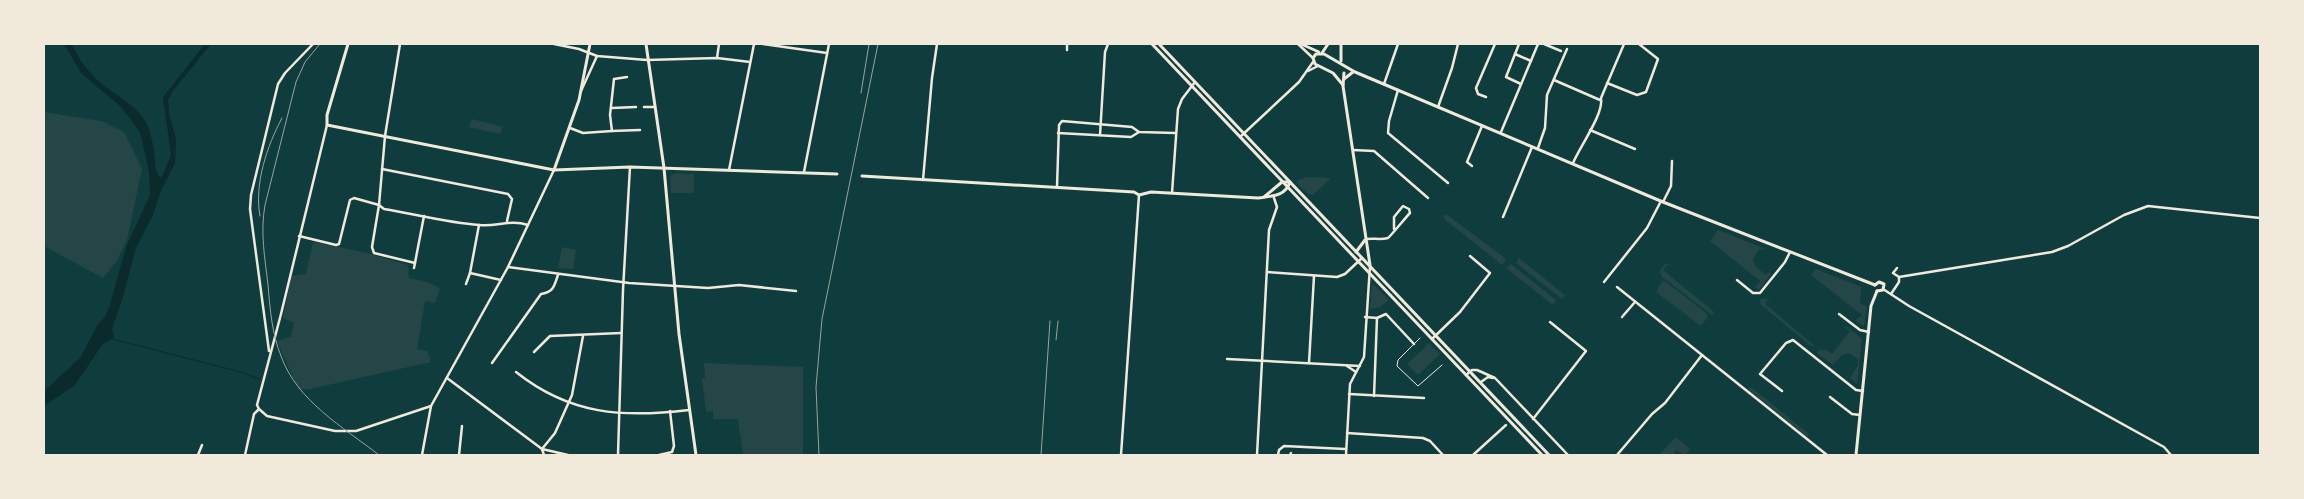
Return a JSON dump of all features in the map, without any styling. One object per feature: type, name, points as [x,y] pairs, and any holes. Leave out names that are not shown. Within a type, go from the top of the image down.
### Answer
[{"type":"street","points":[[270,352],[251,220],[251,195],[278,84],[285,73],[313,44]]},
{"type":"street","points":[[348,44],[331,99],[327,124],[257,405],[267,416],[335,431],[356,431],[431,406]]},
{"type":"street","points":[[400,44],[385,136],[379,205],[372,251],[415,264]]},
{"type":"street","points":[[554,44],[597,56],[647,60],[717,58],[750,62]]},
{"type":"street","points":[[422,455],[431,406],[508,267],[554,170],[581,92],[590,44]]},
{"type":"street","points":[[646,44],[664,168],[673,286],[696,455]]},
{"type":"street","points":[[717,58],[720,44]]},
{"type":"street","points":[[729,170],[754,44]]},
{"type":"street","points":[[763,44],[827,53]]},
{"type":"street","points":[[804,172],[829,44]]},
{"type":"street","points":[[923,180],[937,44]]},
{"type":"street","points":[[1066,50],[1067,44]]},
{"type":"street","points":[[1100,135],[1105,52],[1108,44]]},
{"type":"street","points":[[1152,44],[1369,274],[1432,339],[1480,383],[1549,455]]},
{"type":"street","points":[[1159,44],[1370,266],[1541,455],[1545,451]]},
{"type":"street","points":[[1299,44],[1343,63],[1354,72],[1662,201],[1874,285],[1877,291],[1871,306],[1856,455]]},
{"type":"street","points":[[1299,44],[1318,66],[1326,68],[1336,75],[1343,85]]},
{"type":"street","points":[[1307,72],[1313,60],[1328,44]]},
{"type":"street","points":[[1340,44],[1344,73],[1343,85],[1370,266],[1364,357],[1361,366],[1351,379],[1346,455]]},
{"type":"street","points":[[1384,84],[1398,44]]},
{"type":"street","points":[[1438,107],[1452,68],[1458,44]]},
{"type":"street","points":[[1486,97],[1478,94],[1476,88],[1495,44]]},
{"type":"street","points":[[1519,44],[1506,78],[1521,84]]},
{"type":"street","points":[[1500,132],[1538,44]]},
{"type":"street","points":[[1544,44],[1561,51]]},
{"type":"street","points":[[1574,163],[1602,103],[1600,100],[1622,46],[1617,44]]},
{"type":"street","points":[[1638,44],[1652,50]]},
{"type":"street","points":[[1607,83],[1637,95],[1644,94],[1659,58],[1646,48]]},
{"type":"street","points":[[1538,148],[1545,128],[1547,95],[1566,49]]},
{"type":"street","points":[[1515,54],[1531,61]]},
{"type":"street","points":[[581,92],[597,56]]},
{"type":"street","points":[[1240,137],[1307,72],[1318,66]]},
{"type":"street","points":[[1336,75],[1354,72]]},
{"type":"street","points":[[1344,80],[1354,72]]},
{"type":"street","points":[[612,131],[614,79],[627,77]]},
{"type":"street","points":[[1554,80],[1600,100]]},
{"type":"street","points":[[1172,193],[1175,134],[1179,104],[1195,82]]},
{"type":"street","points":[[1398,90],[1389,121],[1388,133],[1448,183]]},
{"type":"street","points":[[612,108],[636,107]]},
{"type":"street","points":[[644,107],[655,107]]},
{"type":"street","points":[[1057,188],[1058,133],[1059,125],[1062,121],[1132,126],[1139,132]]},
{"type":"street","points":[[327,124],[554,170],[630,167],[836,174]]},
{"type":"street","points":[[1472,166],[1467,162],[1483,125]]},
{"type":"street","points":[[570,128],[583,133],[640,130]]},
{"type":"street","points":[[1590,130],[1635,149]]},
{"type":"street","points":[[1058,133],[1131,136],[1139,132],[1175,134]]},
{"type":"street","points":[[1503,217],[1533,146]]},
{"type":"street","points":[[1352,150],[1369,149],[1374,151],[1428,198]]},
{"type":"street","points":[[1604,282],[1647,228],[1670,188],[1672,162]]},
{"type":"street","points":[[618,455],[621,333],[630,167]]},
{"type":"street","points":[[382,169],[508,194],[512,199],[508,221]]},
{"type":"street","points":[[862,176],[1134,192],[1139,195]]},
{"type":"street","points":[[1264,197],[1282,182],[1290,182]]},
{"type":"street","points":[[1139,195],[1145,192],[1274,198],[1288,188],[1290,182]]},
{"type":"street","points":[[1121,455],[1139,195]]},
{"type":"street","points":[[299,236],[336,246],[339,244],[350,200],[354,198],[384,208],[479,226],[508,221],[518,221],[528,225]]},
{"type":"street","points":[[1257,455],[1269,230],[1277,207],[1274,198]]},
{"type":"street","points":[[1356,252],[1366,240],[1388,238],[1392,235],[1394,217],[1402,206],[1406,206],[1410,213],[1394,229]]},
{"type":"street","points":[[1897,268],[1893,273],[1899,277],[2052,252],[2068,246],[2124,215],[2148,206],[2260,218]]},
{"type":"street","points":[[414,268],[424,216]]},
{"type":"street","points":[[466,284],[479,226]]},
{"type":"street","points":[[1356,252],[1358,262]]},
{"type":"street","points":[[1737,280],[1753,293],[1760,293],[1785,262],[1790,252]]},
{"type":"street","points":[[1267,272],[1342,276],[1367,253]]},
{"type":"street","points":[[1432,339],[1460,312],[1490,273],[1470,256]]},
{"type":"street","points":[[508,267],[624,283],[708,288],[739,285],[796,292]]},
{"type":"street","points":[[470,273],[501,280]]},
{"type":"street","points":[[492,363],[540,294],[554,289],[558,274]]},
{"type":"street","points":[[1309,363],[1314,276]]},
{"type":"street","points":[[1892,294],[1899,282],[1899,277]]},
{"type":"street","points":[[1874,285],[1881,282],[1884,284],[1884,289]]},
{"type":"street","points":[[1616,287],[1827,455]]},
{"type":"street","points":[[1877,291],[1884,289],[1909,306],[2164,448],[2171,455]]},
{"type":"street","points":[[1622,317],[1635,302]]},
{"type":"street","points":[[1366,317],[1377,318],[1386,314],[1414,344]]},
{"type":"street","points":[[1839,314],[1860,330],[1869,332]]},
{"type":"street","points":[[1374,396],[1377,318]]},
{"type":"street","points":[[1533,419],[1586,351],[1550,322]]},
{"type":"street","points":[[534,352],[550,336],[621,333]]},
{"type":"street","points":[[542,449],[555,433],[576,382],[583,336]]},
{"type":"street","points":[[1782,391],[1760,374],[1786,343],[1793,340],[1856,390],[1863,391]]},
{"type":"street","points":[[1617,455],[1652,414],[1665,403],[1702,356]]},
{"type":"street","points":[[1227,359],[1361,366]]},
{"type":"street","points":[[1345,365],[1356,372]]},
{"type":"street","points":[[1468,373],[1481,371],[1495,378],[1568,455]]},
{"type":"street","points":[[516,372],[535,387],[568,404],[619,413],[689,410]]},
{"type":"street","points":[[1477,386],[1488,377],[1495,378]]},
{"type":"street","points":[[447,378],[542,449],[568,455]]},
{"type":"street","points":[[1349,394],[1424,398]]},
{"type":"street","points":[[1830,397],[1852,414],[1860,415]]},
{"type":"street","points":[[245,455],[254,414],[259,409]]},
{"type":"street","points":[[659,455],[672,452],[674,446],[670,411]]},
{"type":"street","points":[[1473,455],[1506,425]]},
{"type":"street","points":[[459,455],[462,426]]},
{"type":"street","points":[[1347,433],[1423,438],[1430,441],[1443,455]]},
{"type":"street","points":[[198,455],[202,445]]},
{"type":"street","points":[[1278,455],[1279,450],[1284,446],[1346,449]]},
{"type":"street","points":[[542,449],[544,455]]},
{"type":"street","points":[[1620,451],[1625,455]]},
{"type":"lane","points":[[1420,338],[1396,363],[1415,385],[1420,385],[1442,365]]},
{"type":"shaded area","points":[[64,44],[72,44],[74,50],[93,75],[141,115],[149,129],[154,149],[156,171],[162,177],[171,155],[163,97],[205,44],[211,44],[173,91],[168,100],[169,114],[176,139],[175,163],[160,193],[153,215],[136,248],[112,329],[114,336],[103,344],[74,386],[44,406],[44,391],[80,358],[98,324],[104,318],[109,308],[126,247],[150,195],[149,172],[140,132],[121,107],[81,73]]},
{"type":"shaded area","points":[[44,112],[101,121],[124,132],[142,169],[127,240],[116,262],[103,278],[44,246]]},
{"type":"shaded area","points":[[472,119],[503,127],[500,134],[469,127]]},
{"type":"shaded area","points":[[676,173],[694,174],[694,193],[671,193],[670,176]]},
{"type":"shaded area","points":[[1305,177],[1330,179],[1313,195],[1308,194],[1296,182]]},
{"type":"shaded area","points":[[1446,214],[1506,259],[1502,265],[1443,218]]},
{"type":"shaded area","points":[[1718,230],[1766,249],[1758,250],[1753,260],[1756,267],[1766,275],[1768,272],[1771,274],[1759,290],[1754,286],[1757,286],[1760,281],[1710,241]]},
{"type":"shaded area","points":[[313,242],[363,252],[408,265],[409,278],[427,282],[440,288],[435,303],[425,301],[417,349],[427,351],[431,362],[310,389],[298,389],[277,341],[291,337],[294,323],[283,318],[291,276],[306,274]]},
{"type":"shaded area","points":[[562,247],[576,250],[573,269],[558,268]]},
{"type":"shaded area","points":[[1519,258],[1565,295],[1562,299],[1516,263]]},
{"type":"shaded area","points":[[1666,263],[1670,266],[1667,265],[1663,270],[1714,312],[1712,315],[1661,276],[1660,270]]},
{"type":"shaded area","points":[[1511,264],[1556,300],[1553,305],[1506,268]]},
{"type":"shaded area","points":[[1816,269],[1861,287],[1860,303],[1867,307],[1864,326],[1855,321],[1862,315],[1811,275]]},
{"type":"shaded area","points":[[1662,281],[1665,281],[1707,314],[1707,318],[1701,326],[1656,292]]},
{"type":"shaded area","points":[[1372,283],[1389,300],[1380,307],[1370,309]]},
{"type":"shaded area","points":[[1769,298],[1771,300],[1768,299],[1765,304],[1815,346],[1811,346],[1761,305],[1760,299]]},
{"type":"shaded area","points":[[1846,326],[1862,339],[1857,384],[1850,378],[1858,365],[1858,359],[1849,353],[1842,355],[1833,365],[1817,353],[1820,349],[1824,351],[1826,349],[1832,354],[1850,331],[1845,327],[1841,330]]},
{"type":"shaded area","points":[[1429,343],[1440,354],[1418,375],[1407,364]]},
{"type":"shaded area","points":[[704,363],[803,367],[803,455],[743,455],[738,419],[713,419],[713,411],[706,412],[702,378],[705,378]]},
{"type":"shaded area","points":[[1751,387],[1809,434],[1807,437],[1749,390]]},
{"type":"shaded area","points":[[1676,437],[1690,449],[1685,455],[1676,450],[1673,455],[1659,455]]},
{"type":"waterway","points":[[112,339],[237,371],[259,379]]},
{"type":"railway","points":[[320,44],[305,62],[296,82],[265,205],[264,245],[272,321],[275,339],[281,356],[288,372],[298,387],[322,412],[379,455]]},
{"type":"railway","points":[[861,93],[869,44]]},
{"type":"railway","points":[[819,455],[816,387],[822,319],[878,44]]},
{"type":"railway","points":[[260,216],[260,178],[271,141],[282,118]]},
{"type":"railway","points":[[1041,455],[1050,321]]},
{"type":"railway","points":[[1056,340],[1058,321]]}]
